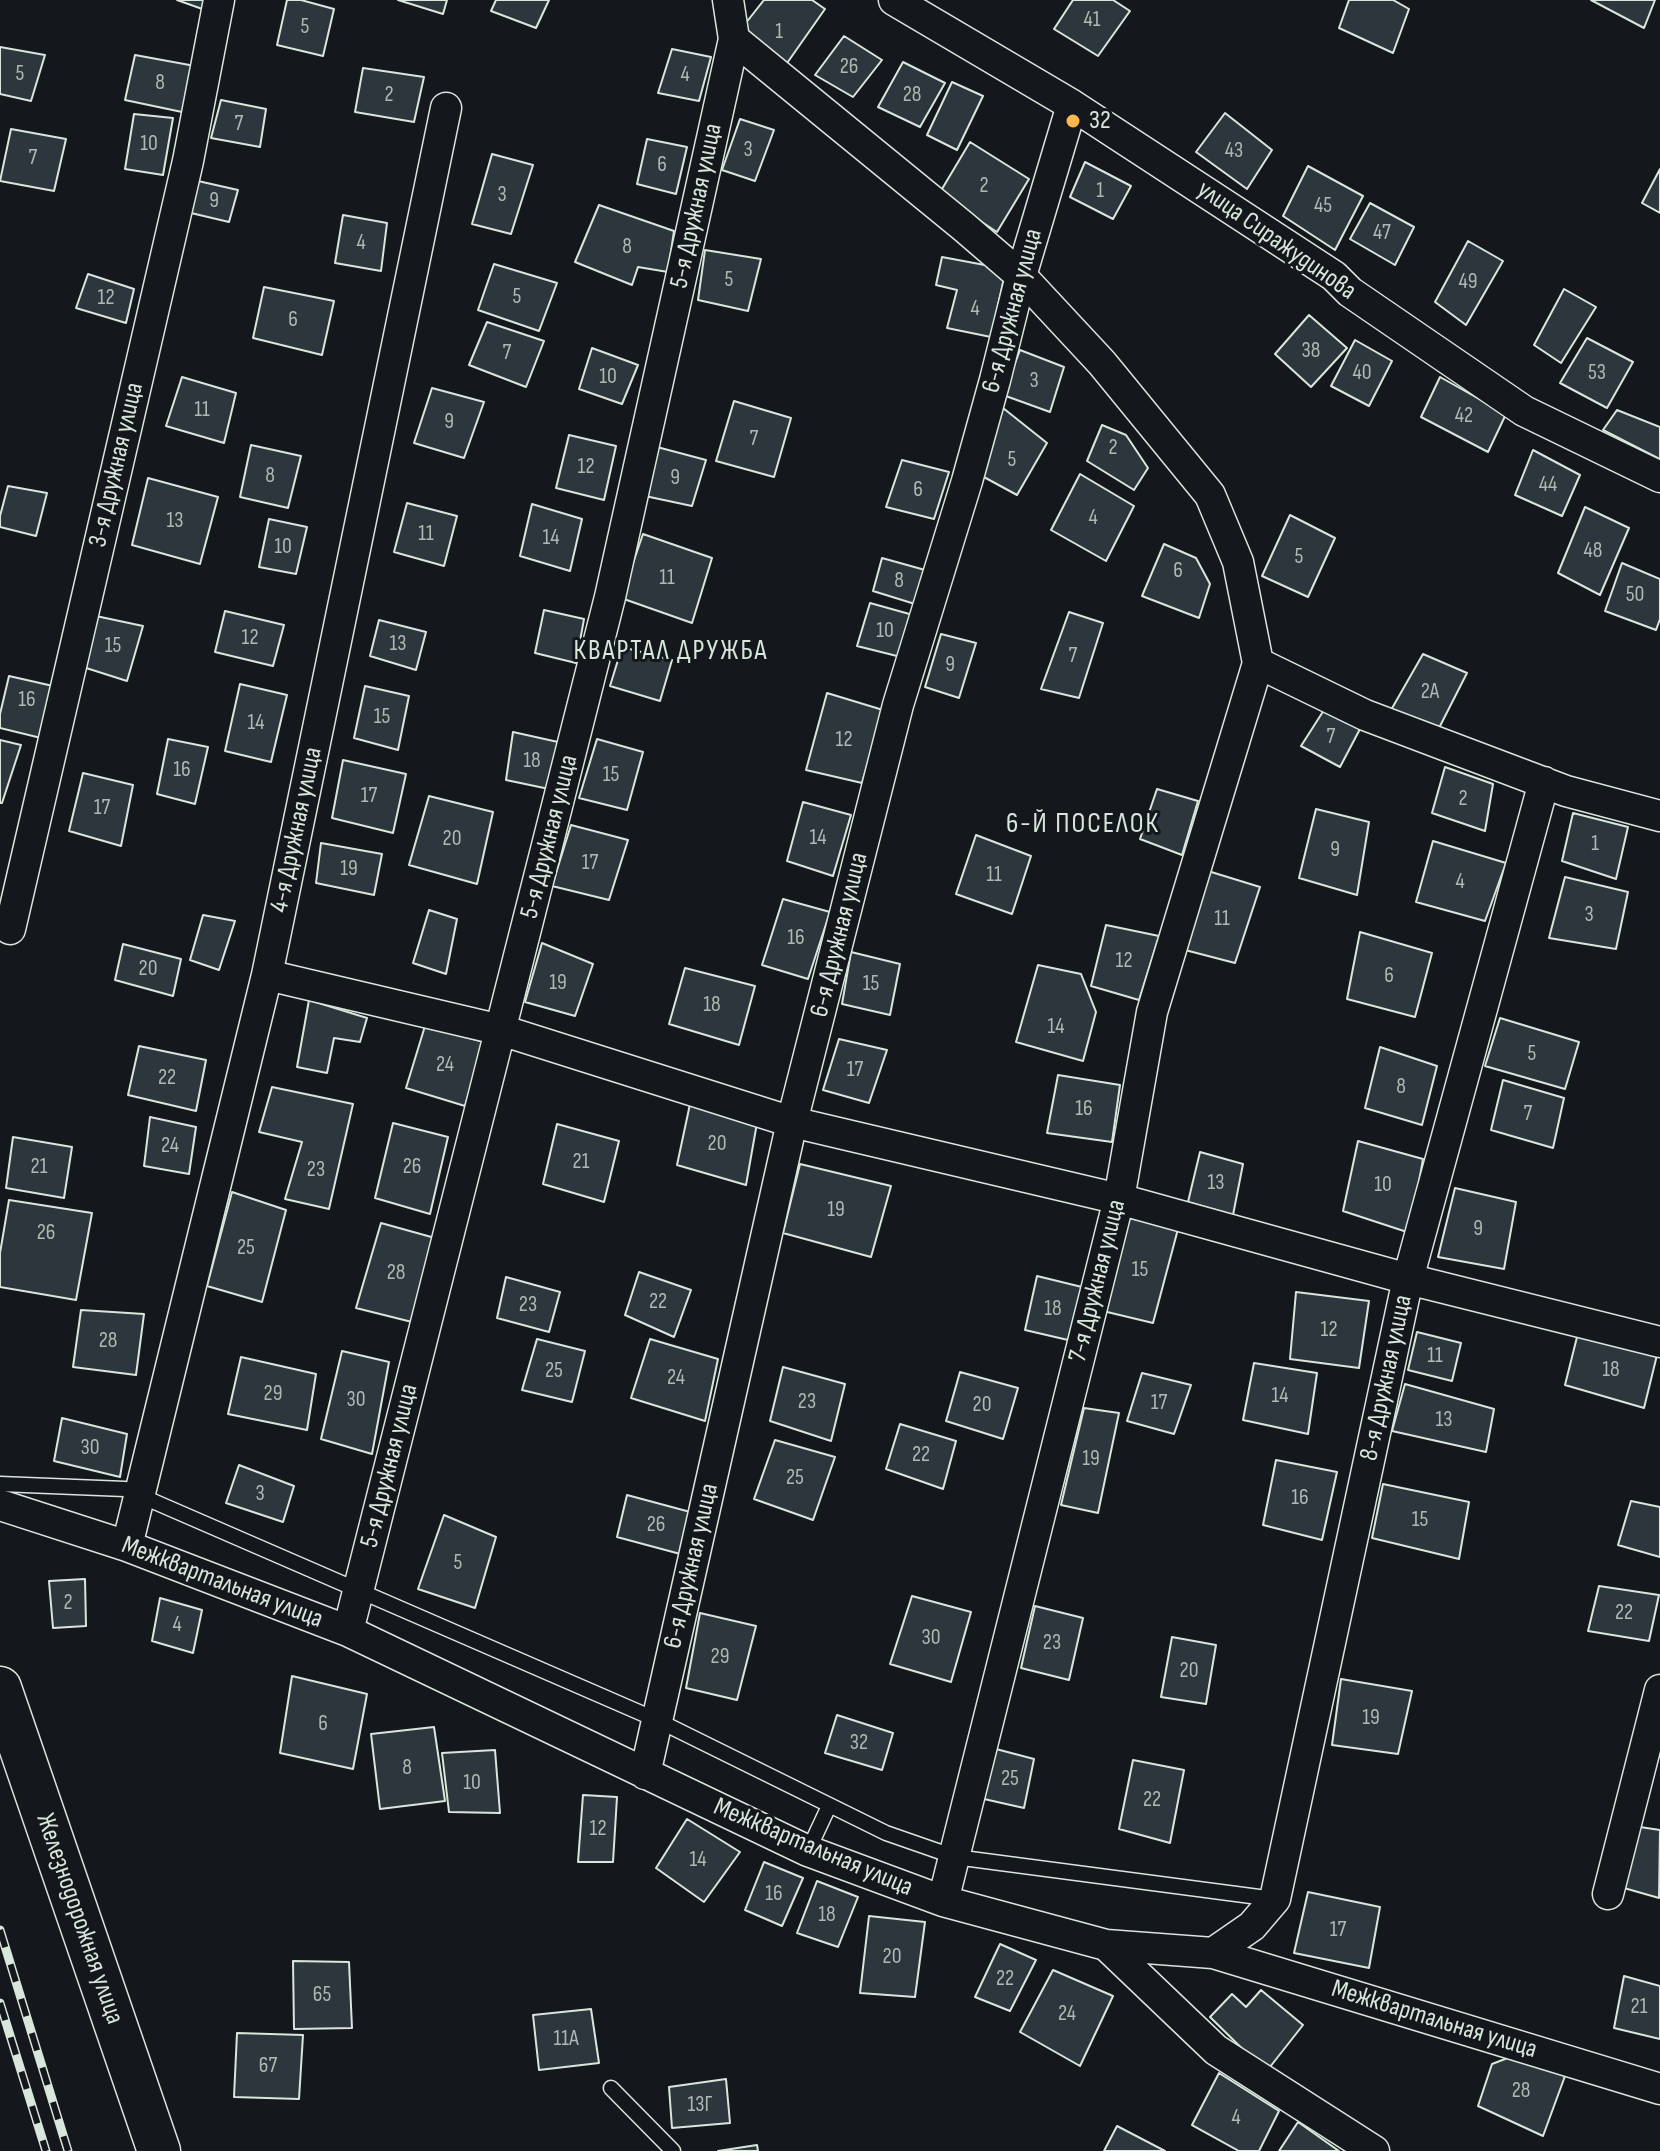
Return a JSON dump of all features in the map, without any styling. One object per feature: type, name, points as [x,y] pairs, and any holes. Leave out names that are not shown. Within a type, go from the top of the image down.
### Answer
[{"type":"street","name":"3-я Дружная улица","points":[[10,929],[184,176],[219,0]]},
{"type":"street","points":[[728,0],[734,39],[1021,276],[1102,363],[1210,495],[1238,562],[1258,663],[1365,715],[1566,791],[1660,816]]},
{"type":"street","name":"улица Сиражудинова","points":[[894,0],[1072,105],[1334,276],[1350,292],[1524,411],[1660,477]]},
{"type":"street","name":"5-я Дружная улица","points":[[348,1631],[610,597],[734,39]]},
{"type":"street","name":"6-я Дружная улица","points":[[645,1774],[792,1122],[898,705],[967,481],[1021,276],[1072,105]]},
{"type":"street","name":"4-я Дружная улица","points":[[127,1546],[267,975],[446,108]]},
{"type":"street","name":"7-я Дружная улица","points":[[943,1901],[1119,1199],[1152,1012],[1258,663]]},
{"type":"street","name":"8-я Дружная улица","points":[[1213,1953],[1252,1926],[1275,1899],[1408,1279],[1544,782]]},
{"type":"street","points":[[267,975],[501,1030],[792,1122],[1119,1199],[1408,1279],[1660,1342]]},
{"type":"street","name":"Межквартальная улица","points":[[0,1505],[127,1546],[348,1631],[808,1851],[943,1901],[1106,1945],[1213,1953],[1660,2089]]},
{"type":"street","name":"Железнодорожная улица","points":[[0,1688],[159,2151]]},
{"type":"street","points":[[1608,1894],[1660,1690]]},
{"type":"street","points":[[1106,1945],[1216,2050],[1374,2151]]},
{"type":"lane","points":[[0,1484],[125,1489],[657,1720],[886,1833],[955,1857],[1275,1899]]},
{"type":"lane","points":[[808,1851],[829,1806]]},
{"type":"lane","points":[[611,2088],[673,2151]]},
{"type":"building","points":[[177,0],[210,0],[208,11]]},
{"type":"building","points":[[287,0],[301,0],[334,9],[323,56],[277,45]]},
{"type":"building","points":[[398,0],[447,0],[443,14]]},
{"type":"building","points":[[496,0],[549,0],[536,28],[491,11]]},
{"type":"building","points":[[764,0],[812,0],[825,9],[785,66],[751,39],[745,24]]},
{"type":"building","points":[[1073,0],[1113,0],[1130,11],[1098,56],[1054,29]]},
{"type":"building","points":[[1349,0],[1393,0],[1409,9],[1393,53],[1339,28]]},
{"type":"building","points":[[1591,0],[1655,0],[1644,28]]},
{"type":"building","points":[[844,36],[882,60],[853,97],[815,75]]},
{"type":"building","points":[[0,47],[45,55],[31,101],[0,94]]},
{"type":"building","points":[[672,49],[711,57],[699,101],[658,93]]},
{"type":"building","points":[[135,55],[195,66],[182,112],[125,100]]},
{"type":"building","points":[[903,62],[945,83],[920,127],[878,107]]},
{"type":"building","points":[[363,68],[424,77],[414,122],[355,112]]},
{"type":"building","points":[[952,82],[983,96],[957,150],[927,135]]},
{"type":"building","points":[[221,100],[266,109],[260,147],[211,138]]},
{"type":"building","points":[[1225,113],[1272,150],[1247,189],[1196,152]]},
{"type":"building","points":[[134,114],[173,118],[163,175],[125,169]]},
{"type":"building","points":[[740,119],[774,130],[755,181],[722,170]]},
{"type":"building","points":[[11,129],[66,139],[54,191],[0,181]]},
{"type":"building","points":[[647,139],[687,147],[676,194],[637,184]]},
{"type":"building","points":[[970,142],[1029,179],[997,232],[939,194]]},
{"type":"building","points":[[492,154],[533,165],[511,234],[472,224]]},
{"type":"building","points":[[1085,162],[1131,186],[1113,219],[1070,197]]},
{"type":"building","points":[[1308,166],[1363,196],[1335,250],[1283,216]]},
{"type":"building","points":[[1660,169],[1660,213],[1642,203]]},
{"type":"building","points":[[198,181],[238,190],[229,222],[191,213]]},
{"type":"building","points":[[1370,203],[1414,227],[1395,265],[1350,239]]},
{"type":"building","points":[[599,205],[674,231],[668,272],[638,267],[632,285],[575,262]]},
{"type":"building","points":[[343,215],[387,223],[381,271],[335,263]]},
{"type":"building","points":[[1468,241],[1503,261],[1466,325],[1435,302]]},
{"type":"building","points":[[705,250],[761,259],[748,311],[698,300]]},
{"type":"building","points":[[942,257],[1006,269],[991,337],[947,328],[957,290],[936,285]]},
{"type":"building","points":[[494,264],[557,283],[539,331],[478,310]]},
{"type":"building","points":[[88,274],[134,289],[126,323],[76,308]]},
{"type":"building","points":[[264,287],[334,301],[322,355],[253,338]]},
{"type":"building","points":[[1564,289],[1596,307],[1561,363],[1534,345]]},
{"type":"building","points":[[1309,315],[1347,348],[1311,387],[1275,354]]},
{"type":"building","points":[[487,322],[544,341],[526,387],[469,365]]},
{"type":"building","points":[[1587,338],[1633,362],[1607,408],[1560,383]]},
{"type":"building","points":[[1355,340],[1392,361],[1369,406],[1331,386]]},
{"type":"building","points":[[592,348],[638,365],[622,404],[579,389]]},
{"type":"building","points":[[1020,350],[1064,367],[1050,412],[1003,395]]},
{"type":"building","points":[[182,377],[236,393],[224,443],[166,426]]},
{"type":"building","points":[[1440,377],[1506,414],[1488,452],[1421,417]]},
{"type":"building","points":[[432,388],[484,402],[464,458],[414,443]]},
{"type":"building","points":[[734,401],[791,418],[774,477],[716,461]]},
{"type":"building","points":[[1003,408],[1047,443],[1017,495],[982,476]]},
{"type":"building","points":[[1617,410],[1660,427],[1660,459],[1603,430]]},
{"type":"building","points":[[1102,425],[1126,435],[1148,468],[1134,490],[1087,461]]},
{"type":"building","points":[[569,435],[616,446],[604,500],[556,488]]},
{"type":"building","points":[[251,445],[301,456],[288,508],[240,497]]},
{"type":"building","points":[[657,447],[706,460],[692,506],[645,496]]},
{"type":"building","points":[[1533,450],[1580,475],[1562,516],[1515,495]]},
{"type":"building","points":[[902,460],[949,472],[934,519],[886,507]]},
{"type":"building","points":[[1080,474],[1134,506],[1106,561],[1051,530]]},
{"type":"building","points":[[148,478],[218,497],[200,564],[132,545]]},
{"type":"building","points":[[8,486],[47,493],[36,536],[0,527]]},
{"type":"building","points":[[407,503],[457,516],[444,566],[394,552]]},
{"type":"building","points":[[532,504],[582,519],[570,571],[520,556]]},
{"type":"building","points":[[1585,507],[1629,528],[1600,595],[1558,573]]},
{"type":"building","points":[[1290,515],[1335,538],[1308,597],[1262,576]]},
{"type":"building","points":[[269,519],[307,527],[296,574],[259,567]]},
{"type":"building","points":[[643,534],[712,558],[692,623],[621,598]]},
{"type":"building","points":[[1164,544],[1196,558],[1210,584],[1199,618],[1142,596]]},
{"type":"building","points":[[882,558],[925,570],[915,604],[873,591]]},
{"type":"building","points":[[1622,563],[1660,579],[1660,619],[1656,630],[1605,611]]},
{"type":"building","points":[[870,603],[913,615],[901,657],[857,646]]},
{"type":"building","points":[[544,610],[584,619],[576,663],[535,653]]},
{"type":"building","points":[[225,611],[284,625],[273,666],[215,652]]},
{"type":"building","points":[[1069,612],[1103,623],[1079,698],[1041,689]]},
{"type":"building","points":[[96,616],[143,626],[127,681],[83,667]]},
{"type":"building","points":[[379,620],[426,632],[416,670],[370,656]]},
{"type":"building","points":[[941,634],[976,643],[959,698],[925,687]]},
{"type":"building","points":[[622,647],[672,660],[660,701],[610,686]]},
{"type":"building","points":[[1423,654],[1467,673],[1438,730],[1391,710]]},
{"type":"building","points":[[9,676],[53,686],[41,738],[0,728]]},
{"type":"building","points":[[240,684],[287,695],[271,762],[225,751]]},
{"type":"building","points":[[365,686],[409,696],[398,750],[354,738]]},
{"type":"building","points":[[827,693],[883,710],[862,783],[806,770]]},
{"type":"building","points":[[1324,710],[1360,729],[1340,767],[1301,746]]},
{"type":"building","points":[[513,732],[558,742],[549,789],[506,780]]},
{"type":"building","points":[[168,739],[208,747],[195,804],[157,794]]},
{"type":"building","points":[[597,739],[643,752],[627,810],[579,798]]},
{"type":"building","points":[[0,740],[21,745],[2,803],[0,803]]},
{"type":"building","points":[[343,760],[406,774],[393,833],[332,818]]},
{"type":"building","points":[[1445,767],[1493,784],[1485,831],[1432,813]]},
{"type":"building","points":[[83,773],[133,785],[121,846],[69,831]]},
{"type":"building","points":[[1157,789],[1198,801],[1182,855],[1140,839]]},
{"type":"building","points":[[429,796],[493,812],[477,884],[409,865]]},
{"type":"building","points":[[803,802],[851,815],[833,876],[787,861]]},
{"type":"building","points":[[1316,809],[1369,822],[1357,895],[1299,878]]},
{"type":"building","points":[[1573,813],[1628,827],[1616,879],[1562,861]]},
{"type":"building","points":[[571,825],[628,840],[609,900],[552,886]]},
{"type":"building","points":[[976,835],[1031,856],[1012,914],[956,894]]},
{"type":"building","points":[[1433,841],[1506,863],[1485,921],[1416,902]]},
{"type":"building","points":[[321,843],[382,854],[374,895],[316,883]]},
{"type":"building","points":[[1208,871],[1260,887],[1235,963],[1185,950]]},
{"type":"building","points":[[1565,877],[1628,892],[1616,949],[1549,938]]},
{"type":"building","points":[[783,899],[830,912],[808,979],[762,965]]},
{"type":"building","points":[[429,910],[457,919],[446,974],[413,963]]},
{"type":"building","points":[[203,915],[235,921],[219,970],[190,960]]},
{"type":"building","points":[[1106,925],[1159,936],[1139,1000],[1091,986]]},
{"type":"building","points":[[1360,932],[1432,953],[1415,1017],[1347,999]]},
{"type":"building","points":[[542,943],[593,964],[575,1016],[525,1002]]},
{"type":"building","points":[[123,944],[181,959],[173,996],[115,980]]},
{"type":"building","points":[[851,952],[900,964],[890,1015],[842,1004]]},
{"type":"building","points":[[1038,965],[1081,974],[1096,1012],[1083,1061],[1016,1042]]},
{"type":"building","points":[[685,968],[755,986],[739,1045],[669,1024]]},
{"type":"building","points":[[309,1000],[367,1018],[360,1042],[334,1038],[327,1073],[297,1067]]},
{"type":"building","points":[[1500,1018],[1579,1042],[1565,1089],[1485,1066]]},
{"type":"building","points":[[425,1026],[484,1042],[465,1106],[406,1088]]},
{"type":"building","points":[[839,1039],[887,1050],[869,1103],[823,1090]]},
{"type":"building","points":[[139,1046],[206,1060],[196,1111],[128,1095]]},
{"type":"building","points":[[1380,1047],[1437,1066],[1422,1125],[1365,1108]]},
{"type":"building","points":[[1058,1075],[1120,1085],[1112,1142],[1047,1133]]},
{"type":"building","points":[[1503,1080],[1564,1098],[1553,1148],[1491,1130]]},
{"type":"building","points":[[272,1087],[353,1104],[329,1209],[285,1199],[302,1142],[259,1132]]},
{"type":"building","points":[[690,1104],[757,1123],[746,1185],[677,1165]]},
{"type":"building","points":[[150,1117],[196,1127],[189,1174],[144,1166]]},
{"type":"building","points":[[393,1123],[448,1137],[430,1214],[375,1198]]},
{"type":"building","points":[[557,1124],[619,1141],[604,1202],[543,1184]]},
{"type":"building","points":[[13,1137],[72,1147],[64,1198],[6,1188]]},
{"type":"building","points":[[1358,1141],[1423,1159],[1410,1233],[1343,1211]]},
{"type":"building","points":[[1200,1152],[1243,1164],[1233,1215],[1188,1202]]},
{"type":"building","points":[[800,1164],[891,1186],[871,1257],[783,1233]]},
{"type":"building","points":[[1455,1188],[1516,1202],[1504,1269],[1438,1257]]},
{"type":"building","points":[[232,1192],[286,1210],[262,1302],[207,1286]]},
{"type":"building","points":[[9,1200],[92,1213],[76,1300],[0,1287],[0,1253]]},
{"type":"building","points":[[1125,1217],[1178,1229],[1153,1323],[1103,1311]]},
{"type":"building","points":[[381,1223],[435,1238],[412,1322],[356,1308]]},
{"type":"building","points":[[639,1272],[691,1290],[674,1337],[625,1315]]},
{"type":"building","points":[[1037,1276],[1082,1287],[1068,1340],[1025,1330]]},
{"type":"building","points":[[506,1277],[560,1292],[549,1332],[497,1318]]},
{"type":"building","points":[[1296,1292],[1369,1301],[1359,1368],[1290,1359]]},
{"type":"building","points":[[81,1310],[144,1314],[136,1375],[73,1367]]},
{"type":"building","points":[[1417,1332],[1461,1343],[1452,1381],[1408,1370]]},
{"type":"building","points":[[1578,1333],[1657,1355],[1644,1408],[1565,1385]]},
{"type":"building","points":[[537,1339],[585,1351],[572,1402],[522,1390]]},
{"type":"building","points":[[650,1339],[718,1359],[705,1421],[631,1398]]},
{"type":"building","points":[[342,1351],[389,1362],[372,1454],[321,1439]]},
{"type":"building","points":[[241,1357],[316,1374],[307,1430],[228,1414]]},
{"type":"building","points":[[1254,1363],[1317,1373],[1308,1434],[1243,1420]]},
{"type":"building","points":[[783,1367],[845,1384],[831,1441],[770,1421]]},
{"type":"building","points":[[960,1372],[1018,1388],[1003,1439],[946,1421]]},
{"type":"building","points":[[1142,1373],[1191,1385],[1174,1434],[1127,1421]]},
{"type":"building","points":[[1405,1384],[1494,1409],[1486,1452],[1392,1431]]},
{"type":"building","points":[[1084,1408],[1119,1413],[1098,1513],[1061,1505]]},
{"type":"building","points":[[62,1418],[127,1434],[120,1477],[54,1461]]},
{"type":"building","points":[[900,1424],[956,1441],[943,1489],[886,1469]]},
{"type":"building","points":[[775,1440],[835,1457],[813,1520],[754,1499]]},
{"type":"building","points":[[1276,1460],[1337,1472],[1322,1540],[1263,1525]]},
{"type":"building","points":[[239,1465],[294,1486],[283,1522],[226,1503]]},
{"type":"building","points":[[1383,1484],[1469,1502],[1459,1559],[1372,1538]]},
{"type":"building","points":[[627,1495],[694,1513],[684,1555],[617,1537]]},
{"type":"building","points":[[1631,1501],[1660,1507],[1660,1557],[1618,1545]]},
{"type":"building","points":[[444,1515],[496,1537],[475,1608],[418,1589]]},
{"type":"building","points":[[85,1579],[86,1626],[53,1628],[49,1581]]},
{"type":"building","points":[[1599,1586],[1659,1595],[1649,1641],[1588,1631]]},
{"type":"building","points":[[912,1596],[971,1612],[951,1682],[890,1664]]},
{"type":"building","points":[[160,1598],[202,1610],[193,1653],[152,1641]]},
{"type":"building","points":[[1035,1606],[1083,1618],[1069,1680],[1021,1668]]},
{"type":"building","points":[[700,1613],[756,1626],[737,1700],[686,1688]]},
{"type":"building","points":[[1172,1637],[1216,1645],[1206,1704],[1161,1697]]},
{"type":"building","points":[[292,1676],[367,1694],[353,1769],[280,1753]]},
{"type":"building","points":[[1341,1679],[1412,1691],[1398,1754],[1332,1745]]},
{"type":"building","points":[[837,1715],[893,1733],[882,1770],[825,1753]]},
{"type":"building","points":[[434,1727],[445,1801],[380,1809],[371,1734]]},
{"type":"building","points":[[996,1749],[1034,1759],[1024,1808],[984,1799]]},
{"type":"building","points":[[495,1750],[500,1813],[449,1812],[442,1753]]},
{"type":"building","points":[[1133,1760],[1184,1770],[1170,1843],[1119,1829]]},
{"type":"building","points":[[583,1795],[617,1797],[613,1862],[578,1862]]},
{"type":"building","points":[[687,1819],[740,1852],[704,1902],[656,1868]]},
{"type":"building","points":[[1640,1827],[1660,1830],[1659,1898],[1624,1888]]},
{"type":"building","points":[[764,1862],[803,1878],[782,1926],[745,1910]]},
{"type":"building","points":[[817,1881],[858,1897],[838,1947],[797,1933]]},
{"type":"building","points":[[1308,1892],[1380,1907],[1369,1968],[1294,1953]]},
{"type":"building","points":[[869,1916],[925,1922],[915,1997],[860,1993]]},
{"type":"building","points":[[1000,1944],[1036,1960],[1010,2011],[975,1997]]},
{"type":"building","points":[[293,1961],[349,1962],[352,2028],[294,2029]]},
{"type":"building","points":[[1053,1970],[1113,1996],[1080,2066],[1020,2032]]},
{"type":"building","points":[[1624,1976],[1660,1986],[1660,2039],[1614,2028]]},
{"type":"building","points":[[1261,1990],[1303,2025],[1266,2072],[1210,2017],[1232,1994],[1246,2007]]},
{"type":"building","points":[[591,2009],[599,2063],[539,2070],[533,2015]]},
{"type":"building","points":[[237,2033],[303,2035],[299,2099],[234,2097]]},
{"type":"building","points":[[1513,2056],[1565,2076],[1543,2136],[1478,2106],[1492,2064]]},
{"type":"building","points":[[1219,2073],[1279,2111],[1259,2151],[1239,2151],[1192,2125]]},
{"type":"building","points":[[726,2079],[730,2123],[672,2128],[669,2087]]},
{"type":"building","points":[[1298,2122],[1339,2151],[1279,2151]]},
{"type":"building","points":[[1117,2126],[1165,2151],[1104,2151]]},
{"type":"building","points":[[757,2145],[758,2151],[718,2151]]},
{"type":"railway","points":[[0,1930],[68,2151]]},
{"type":"railway","points":[[0,2003],[46,2151]]},
{"type":"place","name":"32","points":[[1073,121]]},
{"type":"district","name":"КВАРТАЛ ДРУЖБА","points":[[671,652]]},
{"type":"district","name":"6-Й ПОСЕЛОК","points":[[1083,825]]}]
